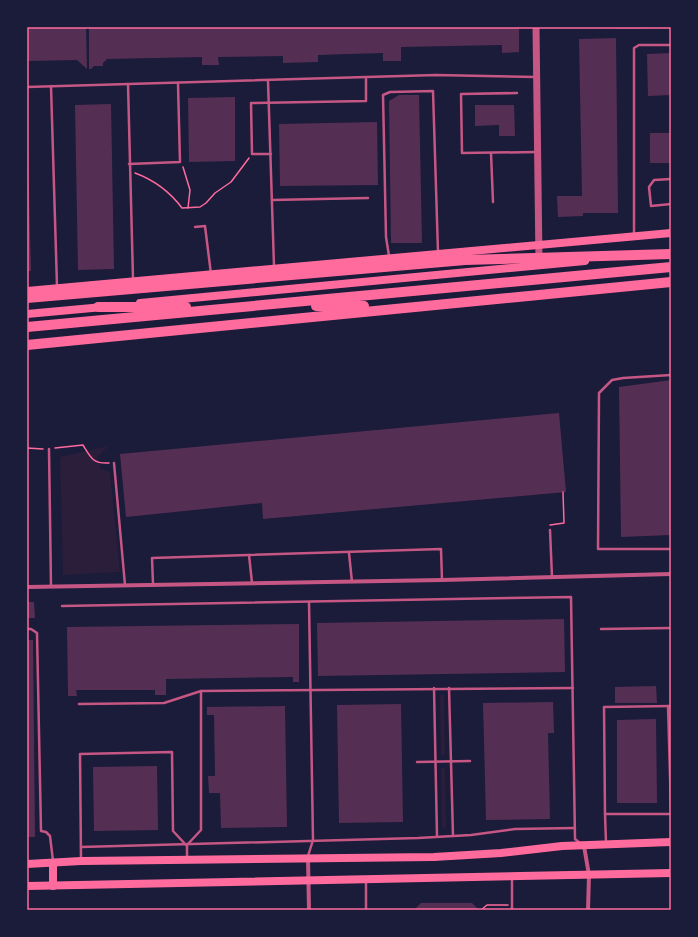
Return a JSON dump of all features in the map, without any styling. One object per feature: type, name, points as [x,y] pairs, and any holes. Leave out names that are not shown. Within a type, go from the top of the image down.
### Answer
[{"type":"highway","points":[[27,298],[163,288],[465,260],[671,253]]},
{"type":"highway","points":[[27,327],[671,267]]},
{"type":"highway","points":[[27,345],[671,282]]},
{"type":"highway","points":[[98,307],[420,306]]},
{"type":"main road","points":[[27,291],[671,233]]},
{"type":"main road","points":[[27,314],[671,253]]},
{"type":"main road","points":[[27,864],[81,861],[434,857],[501,853],[562,846],[671,842]]},
{"type":"main road","points":[[53,863],[53,886]]},
{"type":"main road","points":[[27,886],[308,879],[512,877],[671,873]]},
{"type":"street","points":[[536,27],[539,265]]},
{"type":"street","points":[[27,587],[352,582],[671,574]]},
{"type":"street","points":[[584,846],[589,875],[588,910]]},
{"type":"street","points":[[308,858],[309,910]]},
{"type":"lane","points":[[634,237],[634,48],[639,45],[671,45]]},
{"type":"lane","points":[[27,87],[178,84],[452,75],[537,77]]},
{"type":"lane","points":[[271,154],[252,154],[252,103],[366,102],[366,78]]},
{"type":"lane","points":[[268,81],[270,103],[274,269]]},
{"type":"lane","points":[[128,84],[129,172],[133,282]]},
{"type":"lane","points":[[129,164],[180,162],[178,84]]},
{"type":"lane","points":[[50,86],[57,289]]},
{"type":"lane","points":[[390,258],[386,237],[383,95],[390,92],[433,91],[438,253]]},
{"type":"lane","points":[[517,93],[461,94],[462,153],[537,152]]},
{"type":"lane","points":[[491,153],[493,202]]},
{"type":"lane","points":[[671,179],[654,180],[649,187],[651,206],[671,204]]},
{"type":"lane","points":[[272,200],[368,198]]},
{"type":"lane","points":[[195,228],[205,226],[211,275]]},
{"type":"lane","points":[[671,375],[612,380],[599,392],[598,549],[671,549]]},
{"type":"lane","points":[[49,449],[51,587]]},
{"type":"lane","points":[[114,463],[125,585]]},
{"type":"lane","points":[[550,530],[552,577]]},
{"type":"lane","points":[[153,585],[152,558],[441,549],[442,580]]},
{"type":"lane","points":[[349,553],[352,582]]},
{"type":"lane","points":[[249,555],[252,583]]},
{"type":"lane","points":[[62,606],[571,597],[575,839],[584,846]]},
{"type":"lane","points":[[308,858],[313,840],[309,602]]},
{"type":"lane","points":[[601,629],[671,628]]},
{"type":"lane","points":[[27,629],[31,629],[37,633],[41,831],[46,832],[50,836],[53,863]]},
{"type":"lane","points":[[78,704],[164,703],[201,691],[311,688],[573,688]]},
{"type":"lane","points":[[434,688],[437,836]]},
{"type":"lane","points":[[449,688],[453,836]]},
{"type":"lane","points":[[187,860],[187,846],[201,830],[201,691]]},
{"type":"lane","points":[[606,845],[604,707],[670,706],[671,809]]},
{"type":"lane","points":[[81,861],[80,754],[172,752],[173,831],[187,846]]},
{"type":"lane","points":[[417,762],[470,761]]},
{"type":"lane","points":[[605,814],[671,814]]},
{"type":"lane","points":[[81,847],[187,846],[313,840],[453,836],[515,829],[575,828]]},
{"type":"lane","points":[[512,877],[512,910]]},
{"type":"lane","points":[[366,879],[366,910]]},
{"type":"path","points":[[129,172],[144,176],[160,186],[182,208],[200,207],[206,204],[215,193],[231,182],[252,154]]},
{"type":"path","points":[[180,162],[184,168],[190,190],[188,208]]},
{"type":"path","points":[[27,448],[49,449],[83,445],[91,458],[99,464],[114,463]]},
{"type":"path","points":[[550,530],[550,524],[564,523],[563,492]]},
{"type":"path","points":[[481,910],[487,905],[512,906]]},
{"type":"shaded area","points":[[108,446],[97,457],[101,469],[110,472],[120,572],[63,575],[60,457]]},
{"type":"shaded area","points":[[442,694],[444,696],[445,754],[443,756],[441,754],[440,696]]},
{"type":"shaded area","points":[[444,767],[446,827],[444,829],[442,827],[441,769]]},
{"type":"building","points":[[27,27],[86,27],[87,69],[77,60],[27,61]]},
{"type":"building","points":[[89,27],[519,27],[519,52],[502,53],[502,45],[401,47],[401,61],[383,61],[383,53],[318,55],[318,62],[283,63],[283,56],[218,57],[219,65],[202,65],[202,57],[107,59],[103,63],[103,66],[94,66],[89,69]]},
{"type":"building","points":[[615,27],[669,27],[669,28],[615,29]]},
{"type":"building","points":[[616,38],[618,213],[583,213],[583,216],[558,217],[557,196],[582,196],[579,39]]},
{"type":"building","points":[[671,53],[671,95],[648,96],[647,54]]},
{"type":"building","points":[[399,95],[419,95],[422,243],[391,243],[389,101]]},
{"type":"building","points":[[235,97],[235,161],[189,162],[188,98]]},
{"type":"building","points":[[111,104],[114,269],[78,270],[75,105]]},
{"type":"building","points":[[475,105],[514,105],[515,136],[499,136],[499,125],[475,126]]},
{"type":"building","points":[[27,113],[31,271],[27,271]]},
{"type":"building","points":[[377,122],[378,185],[280,186],[279,124]]},
{"type":"building","points":[[650,133],[671,133],[671,163],[650,163]]},
{"type":"building","points":[[671,380],[671,535],[621,537],[619,387]]},
{"type":"building","points":[[559,413],[566,492],[263,519],[262,503],[126,517],[120,454]]},
{"type":"building","points":[[27,602],[34,602],[35,618],[27,618]]},
{"type":"building","points":[[564,619],[565,672],[318,676],[317,623]]},
{"type":"building","points":[[299,624],[299,682],[293,682],[293,677],[166,679],[166,695],[155,695],[155,690],[76,690],[77,696],[68,696],[67,627]]},
{"type":"building","points":[[27,640],[33,640],[35,837],[27,837]]},
{"type":"building","points":[[656,686],[657,703],[615,703],[615,687]]},
{"type":"building","points":[[553,702],[554,733],[548,733],[550,819],[486,820],[483,703]]},
{"type":"building","points":[[401,704],[403,822],[339,823],[337,705]]},
{"type":"building","points":[[285,706],[287,827],[221,828],[220,793],[209,793],[208,776],[215,776],[214,715],[207,715],[207,707]]},
{"type":"building","points":[[656,719],[657,803],[617,803],[617,720]]},
{"type":"building","points":[[157,766],[158,830],[94,831],[93,767]]},
{"type":"building","points":[[421,903],[472,903],[479,910],[414,910]]}]
